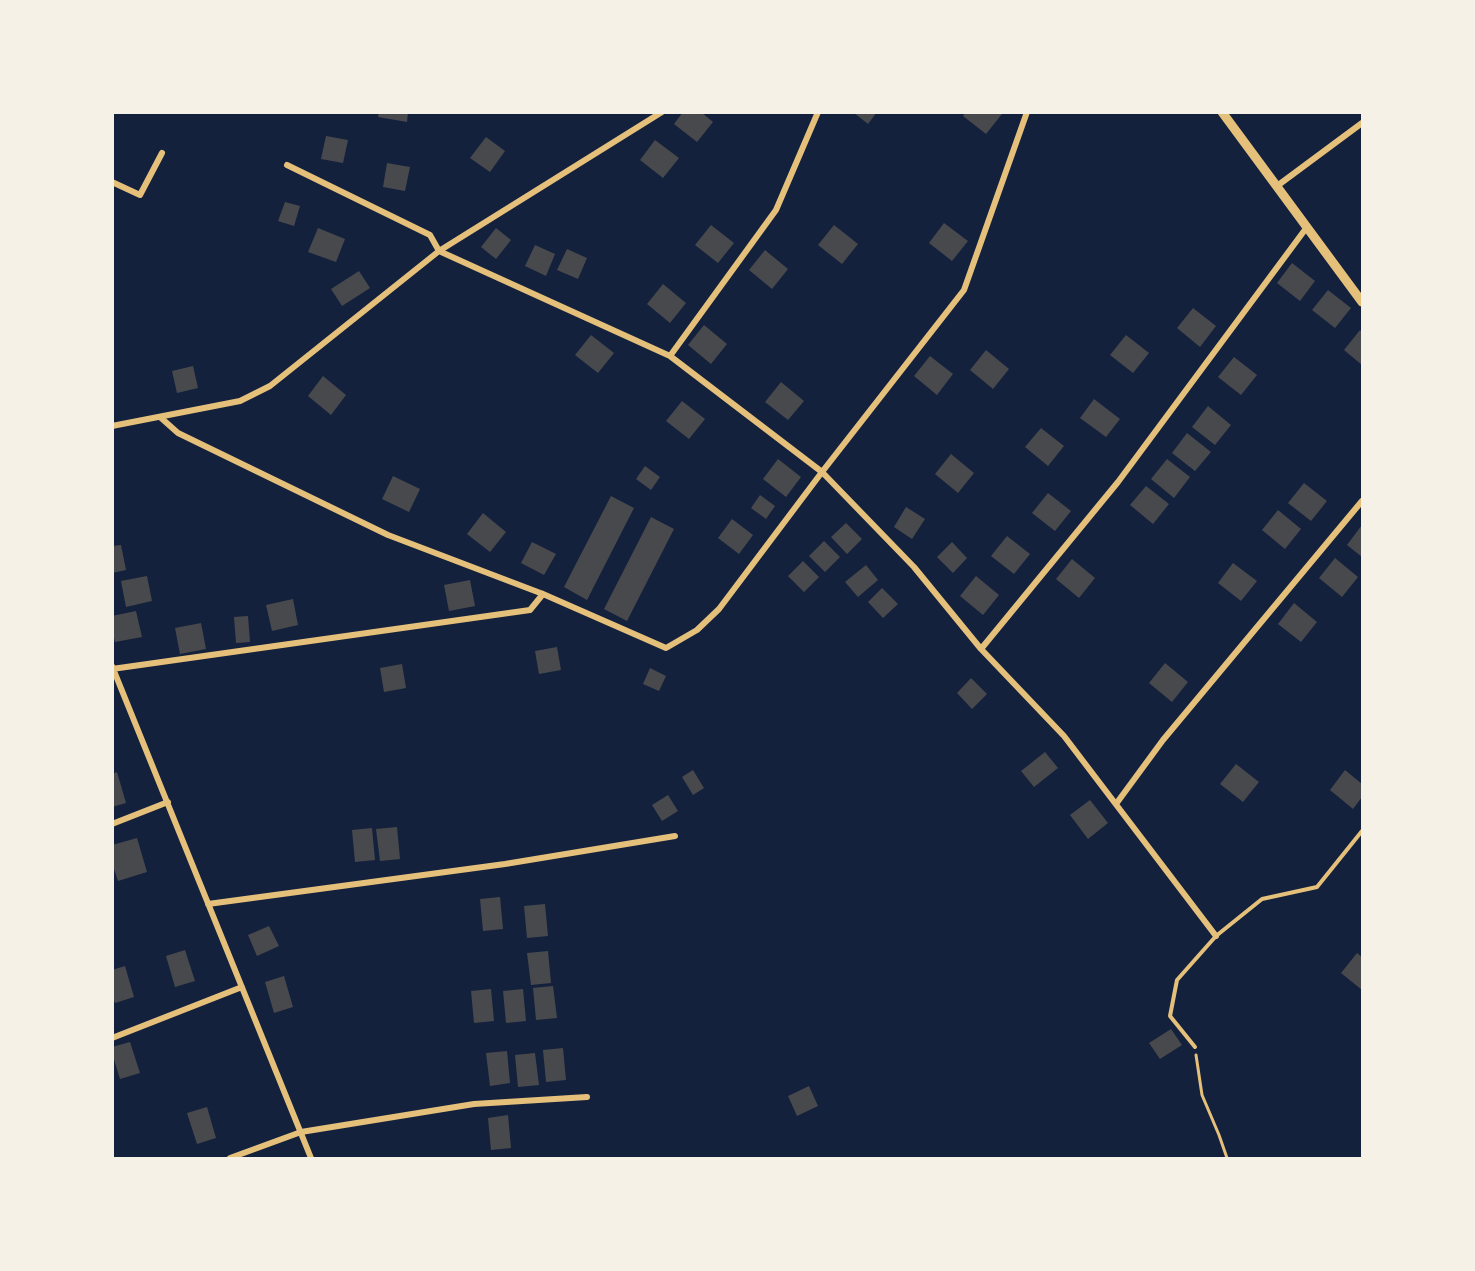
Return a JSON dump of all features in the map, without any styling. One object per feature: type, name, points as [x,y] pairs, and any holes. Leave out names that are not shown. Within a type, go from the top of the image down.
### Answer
[{"type":"street","points":[[112,426],[240,401],[270,386],[440,251],[662,112]]},
{"type":"street","points":[[670,356],[776,210],[818,112]]},
{"type":"street","points":[[160,417],[178,433],[388,535],[543,594],[666,648],[697,630],[719,609],[964,290],[1027,112]]},
{"type":"street","points":[[1222,112],[1362,302]]},
{"type":"street","points":[[1277,186],[1362,123]]},
{"type":"street","points":[[112,182],[140,195],[162,153]]},
{"type":"street","points":[[287,165],[430,235],[440,251],[670,356],[822,472],[914,567],[981,649],[1064,736],[1216,936]]},
{"type":"street","points":[[981,649],[1118,482],[1307,227]]},
{"type":"street","points":[[1116,804],[1163,740],[1362,501]]},
{"type":"street","points":[[311,1158],[113,668],[530,610],[543,594]]},
{"type":"street","points":[[112,824],[168,802]]},
{"type":"street","points":[[208,904],[505,864],[675,836]]},
{"type":"street","points":[[112,1038],[242,987]]},
{"type":"street","points":[[230,1158],[301,1132],[474,1104],[587,1096]]},
{"type":"lane","points":[[1195,1047],[1170,1016],[1177,980],[1216,936],[1262,899],[1317,887],[1362,831]]},
{"type":"path","points":[[1195,1047],[1202,1095],[1227,1158]]},
{"type":"building","points":[[379,112],[408,112],[407,122],[378,117]]},
{"type":"building","points":[[683,112],[701,112],[713,122],[697,142],[674,124]]},
{"type":"building","points":[[853,112],[877,112],[868,124]]},
{"type":"building","points":[[966,112],[1000,112],[1002,114],[986,134],[963,116]]},
{"type":"building","points":[[326,136],[348,140],[343,163],[321,159]]},
{"type":"building","points":[[486,137],[505,151],[490,172],[470,158]]},
{"type":"building","points":[[655,140],[679,158],[663,178],[640,160]]},
{"type":"building","points":[[387,163],[410,167],[405,191],[383,187]]},
{"type":"building","points":[[285,202],[300,206],[294,226],[278,221]]},
{"type":"building","points":[[944,223],[968,241],[952,261],[929,243]]},
{"type":"building","points":[[711,225],[734,243],[718,263],[695,245]]},
{"type":"building","points":[[834,225],[858,244],[842,264],[818,245]]},
{"type":"building","points":[[318,228],[345,239],[336,262],[308,252]]},
{"type":"building","points":[[496,228],[511,240],[496,259],[481,247]]},
{"type":"building","points":[[535,245],[555,254],[546,276],[525,266]]},
{"type":"building","points":[[567,249],[587,258],[578,279],[557,270]]},
{"type":"building","points":[[765,250],[788,269],[772,289],[749,270]]},
{"type":"building","points":[[1292,263],[1315,281],[1300,301],[1277,283]]},
{"type":"building","points":[[359,271],[370,288],[342,306],[331,289]]},
{"type":"building","points":[[663,284],[686,303],[670,323],[647,304]]},
{"type":"building","points":[[1328,290],[1351,308],[1335,328],[1312,310]]},
{"type":"building","points":[[1193,308],[1216,326],[1200,347],[1177,328]]},
{"type":"building","points":[[704,325],[727,344],[711,364],[688,345]]},
{"type":"building","points":[[1360,330],[1362,332],[1362,365],[1344,350]]},
{"type":"building","points":[[591,335],[614,353],[598,373],[575,355]]},
{"type":"building","points":[[1126,335],[1149,353],[1133,373],[1110,355]]},
{"type":"building","points":[[986,350],[1009,369],[993,389],[970,370]]},
{"type":"building","points":[[930,356],[953,374],[937,395],[914,376]]},
{"type":"building","points":[[1234,357],[1257,375],[1241,395],[1218,377]]},
{"type":"building","points":[[193,366],[198,388],[177,393],[172,371]]},
{"type":"building","points":[[323,376],[346,395],[331,415],[308,396]]},
{"type":"building","points":[[781,382],[804,401],[788,420],[765,402]]},
{"type":"building","points":[[1094,399],[1120,419],[1106,437],[1080,418]]},
{"type":"building","points":[[682,401],[705,419],[689,439],[666,421]]},
{"type":"building","points":[[1208,406],[1231,425],[1215,445],[1192,427]]},
{"type":"building","points":[[1041,428],[1064,446],[1048,466],[1025,447]]},
{"type":"building","points":[[1187,433],[1211,452],[1195,471],[1172,453]]},
{"type":"building","points":[[951,454],[974,473],[958,493],[935,474]]},
{"type":"building","points":[[778,459],[801,477],[786,497],[763,479]]},
{"type":"building","points":[[1167,459],[1190,477],[1174,498],[1151,479]]},
{"type":"building","points":[[645,466],[660,477],[651,490],[636,479]]},
{"type":"building","points":[[393,476],[420,489],[409,512],[382,499]]},
{"type":"building","points":[[1304,483],[1327,501],[1311,521],[1288,503]]},
{"type":"building","points":[[1146,486],[1169,504],[1153,524],[1130,505]]},
{"type":"building","points":[[1048,493],[1071,511],[1055,531],[1032,513]]},
{"type":"building","points":[[760,495],[775,506],[766,519],[751,508]]},
{"type":"building","points":[[611,496],[634,508],[587,600],[564,587]]},
{"type":"building","points":[[906,507],[925,519],[912,539],[894,527]]},
{"type":"building","points":[[1278,510],[1301,529],[1285,549],[1262,530]]},
{"type":"building","points":[[483,513],[506,532],[490,552],[467,534]]},
{"type":"building","points":[[651,517],[674,529],[627,621],[604,609]]},
{"type":"building","points":[[732,519],[753,535],[739,554],[718,538]]},
{"type":"building","points":[[846,523],[862,539],[847,554],[831,537]]},
{"type":"building","points":[[1362,525],[1362,557],[1347,545]]},
{"type":"building","points":[[1007,536],[1030,554],[1014,574],[991,556]]},
{"type":"building","points":[[824,541],[840,557],[825,572],[809,556]]},
{"type":"building","points":[[532,542],[556,554],[544,575],[521,563]]},
{"type":"building","points":[[952,542],[967,558],[953,573],[937,557]]},
{"type":"building","points":[[121,545],[126,570],[112,573],[112,546]]},
{"type":"building","points":[[1335,558],[1358,577],[1342,597],[1319,578]]},
{"type":"building","points":[[1072,559],[1095,578],[1079,598],[1056,579]]},
{"type":"building","points":[[803,561],[819,577],[804,592],[788,576]]},
{"type":"building","points":[[1233,563],[1257,581],[1241,601],[1218,583]]},
{"type":"building","points":[[866,565],[878,580],[858,597],[845,582]]},
{"type":"building","points":[[147,576],[152,601],[126,607],[121,581]]},
{"type":"building","points":[[976,576],[999,595],[983,615],[960,596]]},
{"type":"building","points":[[470,580],[475,606],[449,611],[444,585]]},
{"type":"building","points":[[882,588],[898,604],[883,618],[868,602]]},
{"type":"building","points":[[293,599],[298,625],[272,631],[266,605]]},
{"type":"building","points":[[1294,603],[1317,622],[1301,642],[1278,624]]},
{"type":"building","points":[[136,611],[142,637],[115,642],[112,616]]},
{"type":"building","points":[[248,616],[250,642],[236,643],[234,617]]},
{"type":"building","points":[[201,623],[206,649],[180,654],[175,628]]},
{"type":"building","points":[[557,647],[561,670],[539,674],[535,651]]},
{"type":"building","points":[[1165,663],[1188,682],[1172,702],[1149,683]]},
{"type":"building","points":[[402,664],[406,688],[384,692],[380,668]]},
{"type":"building","points":[[650,668],[666,676],[659,691],[643,684]]},
{"type":"building","points":[[971,678],[987,694],[972,709],[957,693]]},
{"type":"building","points":[[1045,752],[1058,768],[1034,787],[1021,771]]},
{"type":"building","points":[[1236,764],[1259,782],[1243,802],[1220,784]]},
{"type":"building","points":[[693,770],[704,788],[693,795],[682,777]]},
{"type":"building","points":[[1345,770],[1362,784],[1362,797],[1353,809],[1330,790]]},
{"type":"building","points":[[117,772],[126,803],[112,807],[112,774]]},
{"type":"building","points":[[668,795],[678,811],[662,821],[652,805]]},
{"type":"building","points":[[1090,800],[1108,823],[1088,839],[1070,815]]},
{"type":"building","points":[[397,827],[400,859],[380,861],[376,829]]},
{"type":"building","points":[[372,828],[375,860],[355,862],[352,830]]},
{"type":"building","points":[[137,838],[147,872],[118,881],[112,863],[112,845]]},
{"type":"building","points":[[500,897],[503,929],[483,931],[480,899]]},
{"type":"building","points":[[545,904],[548,936],[527,938],[524,906]]},
{"type":"building","points":[[269,926],[279,946],[257,956],[248,935]]},
{"type":"building","points":[[185,950],[195,981],[175,987],[166,956]]},
{"type":"building","points":[[548,951],[551,983],[531,985],[527,953]]},
{"type":"building","points":[[1357,953],[1362,957],[1362,990],[1341,973]]},
{"type":"building","points":[[125,966],[134,997],[115,1003],[112,995],[112,970]]},
{"type":"building","points":[[284,976],[293,1007],[274,1013],[265,982]]},
{"type":"building","points":[[553,986],[557,1018],[536,1020],[533,988]]},
{"type":"building","points":[[491,989],[494,1021],[474,1023],[471,991]]},
{"type":"building","points":[[523,989],[526,1021],[506,1023],[503,991]]},
{"type":"building","points":[[1171,1029],[1182,1045],[1160,1059],[1149,1043]]},
{"type":"building","points":[[130,1042],[140,1073],[120,1079],[112,1047]]},
{"type":"building","points":[[563,1048],[566,1080],[546,1082],[543,1050]]},
{"type":"building","points":[[507,1051],[510,1083],[490,1086],[486,1053]]},
{"type":"building","points":[[535,1053],[539,1085],[518,1087],[515,1055]]},
{"type":"building","points":[[809,1086],[818,1106],[797,1116],[788,1096]]},
{"type":"building","points":[[207,1107],[216,1138],[197,1144],[187,1113]]},
{"type":"building","points":[[508,1115],[511,1148],[491,1150],[488,1118]]}]
